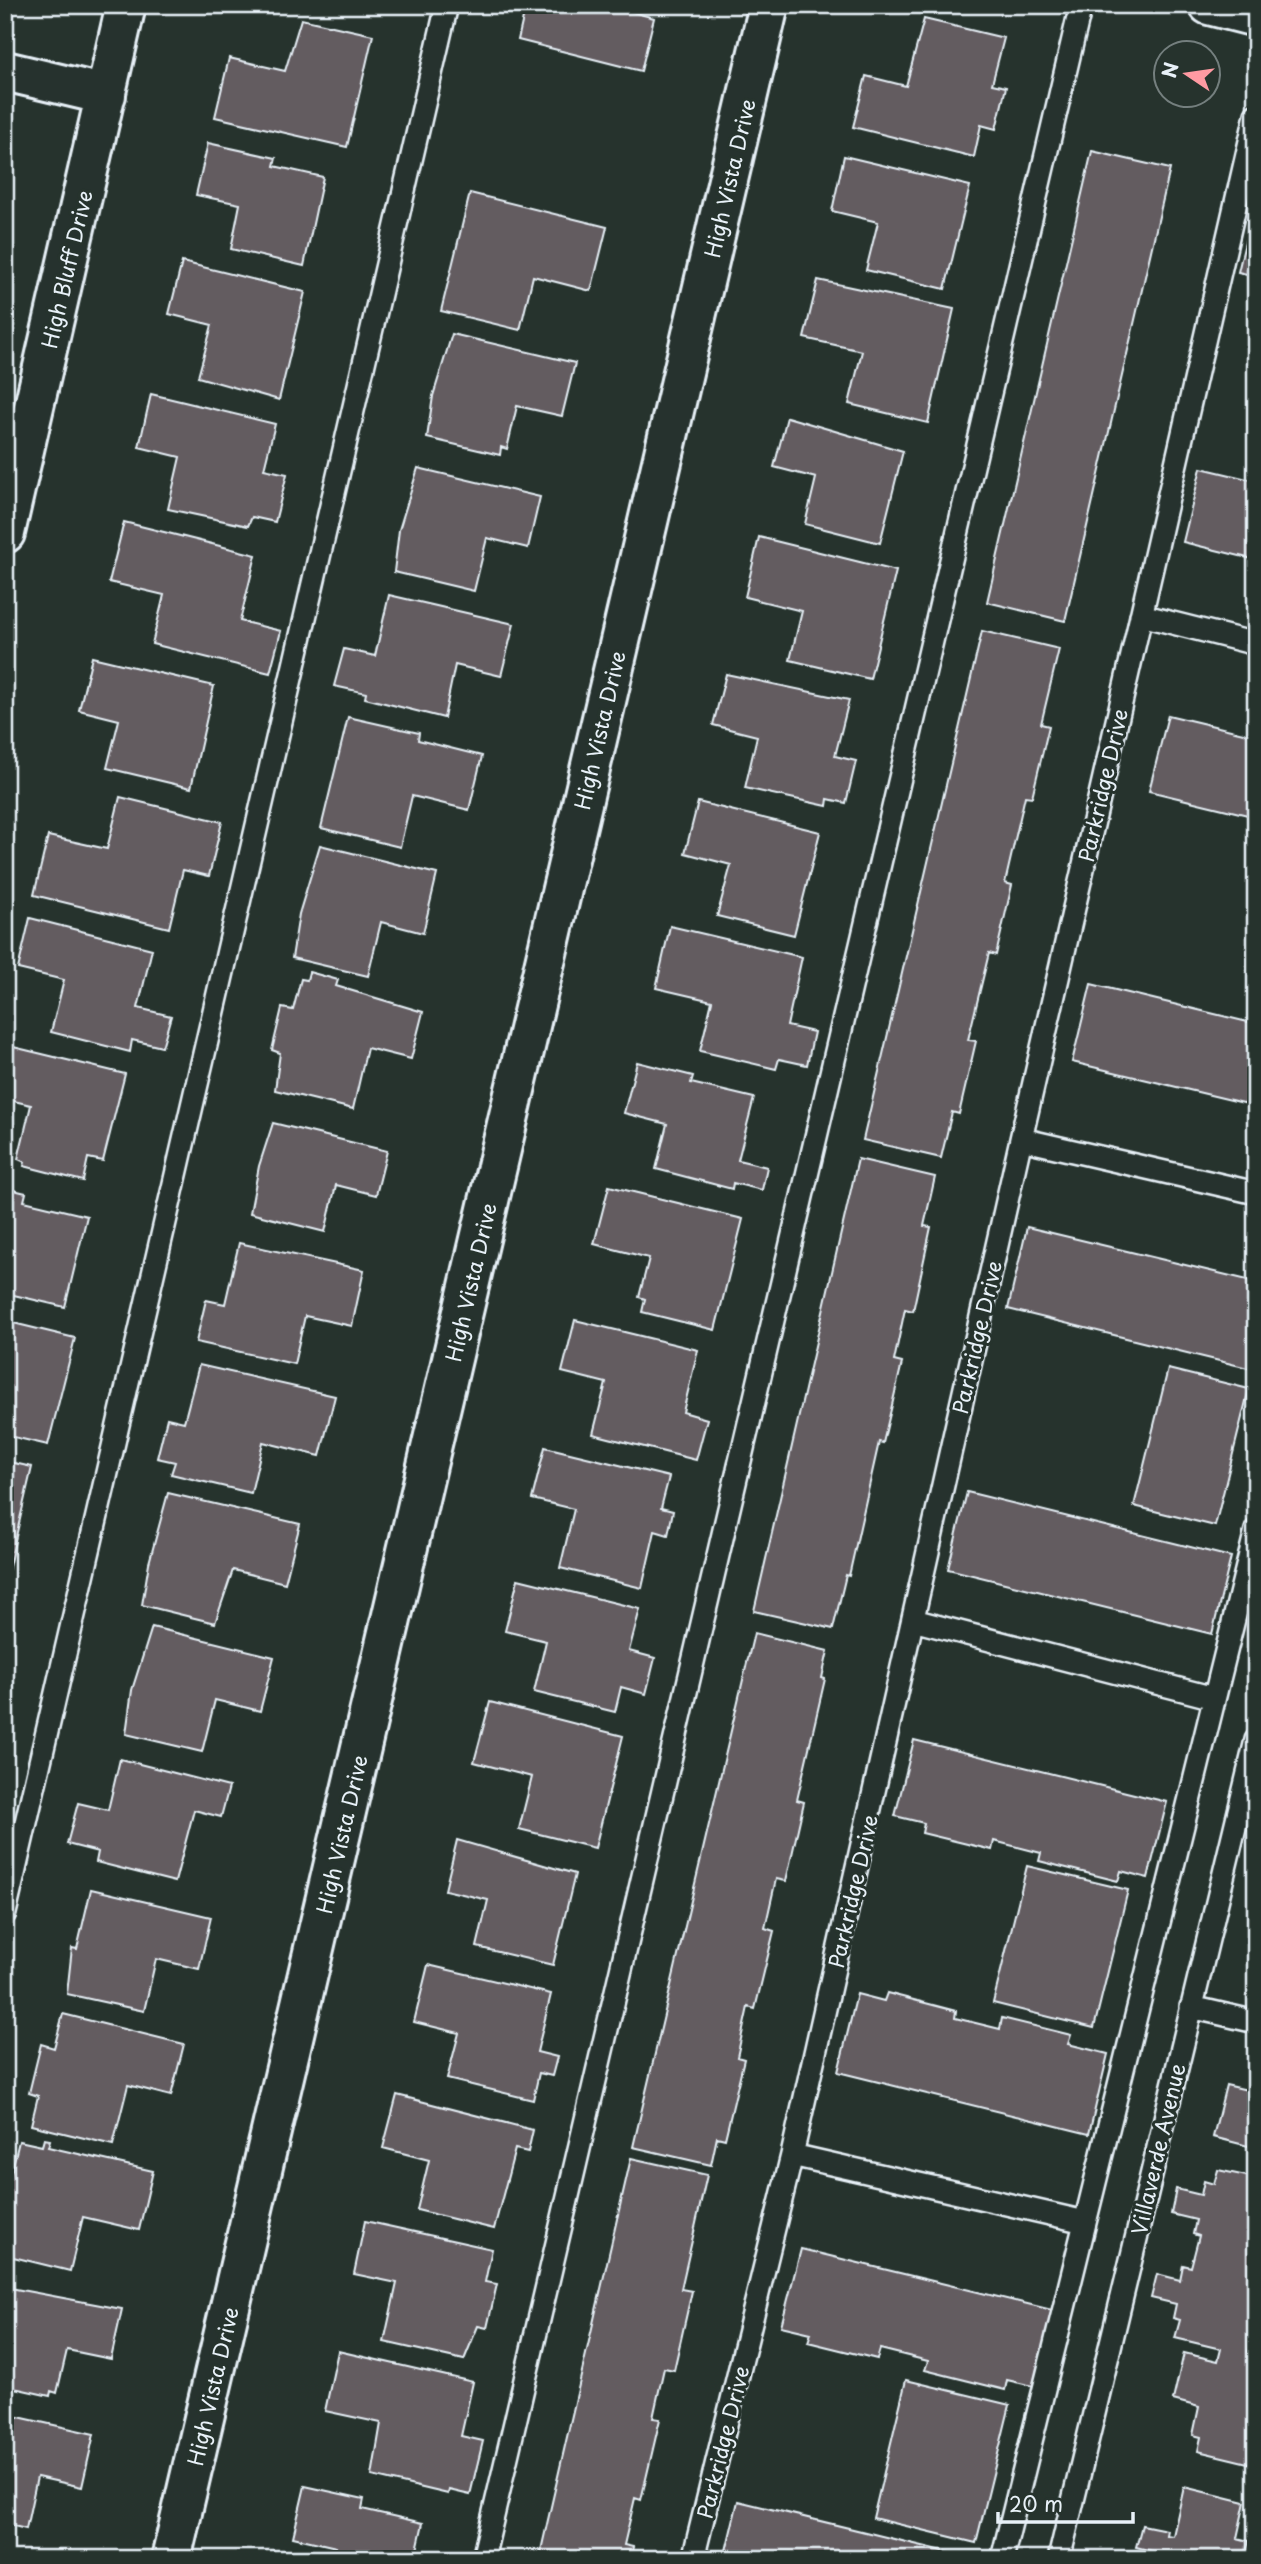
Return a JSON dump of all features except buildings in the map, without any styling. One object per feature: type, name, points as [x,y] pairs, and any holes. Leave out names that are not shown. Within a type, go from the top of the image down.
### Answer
[{"type":"street","name":"High Bluff Drive","points":[[5,533],[126,5]]},
{"type":"street","name":"High Vista Drive","points":[[171,2559],[769,5]]},
{"type":"street","points":[[1209,5],[1256,17]]},
{"type":"street","points":[[5,71],[106,95]]},
{"type":"lane","points":[[5,1913],[447,5]]},
{"type":"lane","points":[[483,2559],[1081,5]]},
{"type":"lane","name":"Parkridge Drive","points":[[693,2559],[792,2155],[1256,115]]},
{"type":"lane","points":[[1141,615],[1256,644]]},
{"type":"lane","points":[[1021,1139],[1256,1193]]},
{"type":"lane","points":[[1002,2559],[1256,1530]]},
{"type":"lane","points":[[913,1620],[1214,1698]]},
{"type":"lane","name":"Villaverde Avenue","points":[[1059,2559],[1256,1740]]},
{"type":"lane","points":[[1191,2007],[1256,2022]]},
{"type":"lane","points":[[792,2155],[1085,2222]]}]
